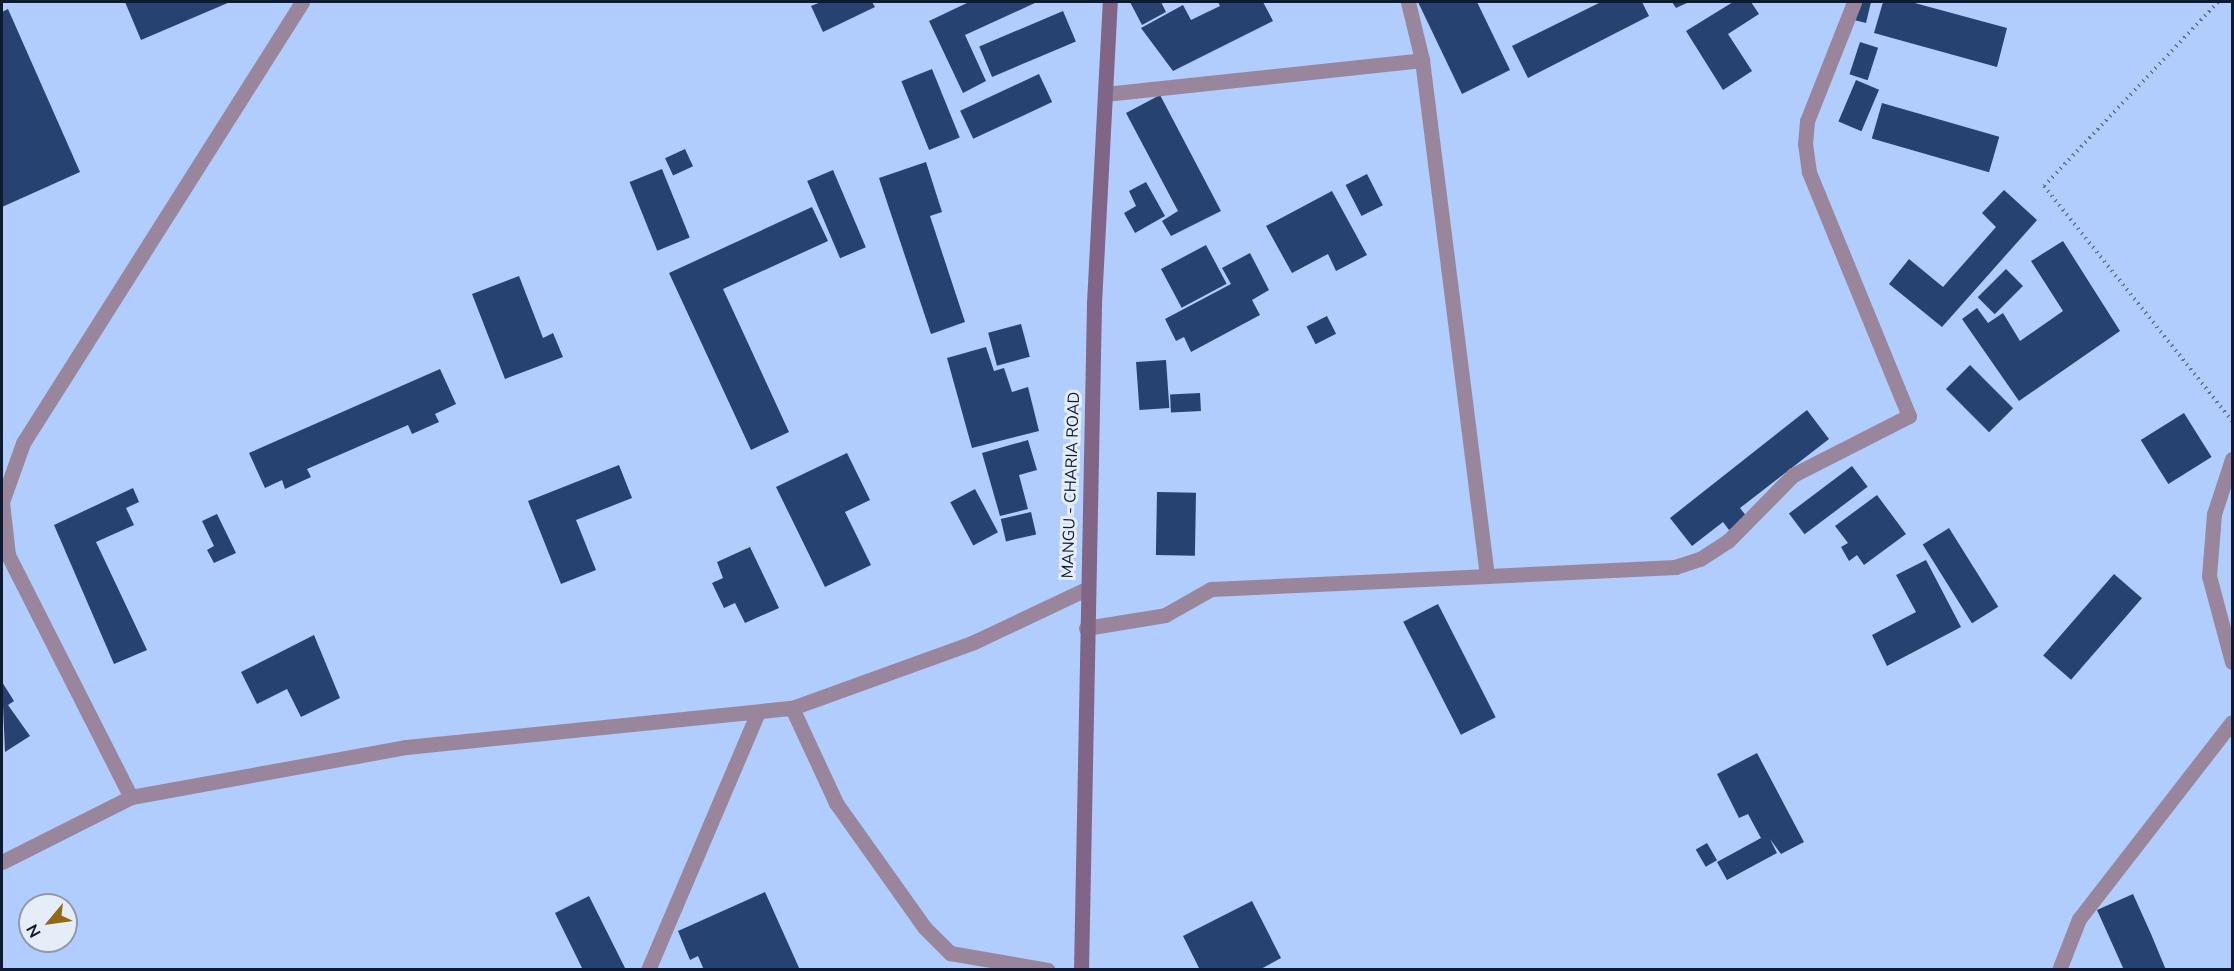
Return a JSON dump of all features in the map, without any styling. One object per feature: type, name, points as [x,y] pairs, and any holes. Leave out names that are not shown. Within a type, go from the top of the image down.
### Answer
[{"type":"street","points":[[131,797],[8,555],[2,502],[22,443],[302,2]]},
{"type":"street","name":"MANGU - CHARIA ROAD","points":[[1081,969],[1086,589],[1110,2]]},
{"type":"street","points":[[1408,2],[1422,60],[1487,576]]},
{"type":"street","points":[[1086,628],[1165,615],[1211,590],[1675,567],[1700,559],[1728,541],[1793,475],[1909,416],[1809,172],[1805,144],[1807,121],[1854,2]]},
{"type":"street","points":[[1105,94],[1422,60]]},
{"type":"street","points":[[2232,459],[2214,514],[2209,576],[2232,661]]},
{"type":"street","points":[[2,862],[131,797],[406,747],[757,714],[792,708],[974,642],[1086,589]]},
{"type":"street","points":[[792,708],[836,803],[924,927],[950,953],[1048,969]]},
{"type":"street","points":[[648,969],[757,714]]},
{"type":"street","points":[[2059,969],[2079,919],[2232,722]]},
{"type":"path","points":[[2218,2],[2044,186],[2232,421]]},
{"type":"building","points":[[125,2],[230,2],[141,40]]},
{"type":"building","points":[[821,2],[872,2],[875,7],[823,32],[811,6]]},
{"type":"building","points":[[969,2],[1037,2],[965,35],[986,81],[963,93],[929,21]]},
{"type":"building","points":[[1130,2],[1161,2],[1166,12],[1142,25]]},
{"type":"building","points":[[1218,2],[1263,2],[1273,21],[1173,71],[1141,28],[1183,5],[1191,20],[1220,6]]},
{"type":"building","points":[[1418,2],[1477,2],[1510,70],[1462,94]]},
{"type":"building","points":[[1601,2],[1642,2],[1649,16],[1528,78],[1512,46]]},
{"type":"building","points":[[1672,2],[1689,2],[1676,8]]},
{"type":"building","points":[[1733,2],[1751,2],[1759,14],[1728,34],[1752,71],[1723,90],[1686,31]]},
{"type":"building","points":[[1858,2],[1871,2],[1866,23],[1854,20]]},
{"type":"building","points":[[1883,2],[1911,2],[2007,28],[1997,67],[1874,33]]},
{"type":"building","points":[[8,9],[80,172],[2,207],[2,12]]},
{"type":"building","points":[[1063,11],[1076,41],[992,77],[979,47]]},
{"type":"building","points":[[1860,42],[1878,48],[1868,80],[1849,74]]},
{"type":"building","points":[[932,69],[960,138],[929,150],[901,81]]},
{"type":"building","points":[[1039,74],[1052,102],[973,139],[960,111]]},
{"type":"building","points":[[1856,80],[1879,90],[1861,131],[1838,121]]},
{"type":"building","points":[[1160,95],[1221,211],[1171,236],[1162,221],[1178,211],[1126,113]]},
{"type":"building","points":[[1882,103],[1999,137],[1989,172],[1872,139]]},
{"type":"building","points":[[685,149],[693,166],[673,176],[665,158]]},
{"type":"building","points":[[926,162],[942,212],[930,216],[965,322],[931,334],[879,178]]},
{"type":"building","points":[[662,169],[690,238],[657,251],[630,182]]},
{"type":"building","points":[[833,170],[866,247],[840,258],[807,181]]},
{"type":"building","points":[[1367,174],[1383,205],[1362,216],[1346,185]]},
{"type":"building","points":[[1146,182],[1165,216],[1135,233],[1124,213],[1136,206],[1129,191]]},
{"type":"building","points":[[2004,190],[2037,220],[1942,327],[1889,284],[1909,259],[1943,287],[1996,227],[1982,213]]},
{"type":"building","points":[[1332,191],[1367,255],[1336,271],[1328,254],[1292,273],[1266,226]]},
{"type":"building","points":[[812,207],[828,241],[723,289],[789,432],[751,450],[669,273]]},
{"type":"building","points":[[2063,241],[2120,331],[2019,401],[1962,319],[1977,308],[1988,323],[2003,313],[2020,341],[2063,311],[2031,261]]},
{"type":"building","points":[[1206,245],[1227,284],[1182,308],[1161,269]]},
{"type":"building","points":[[1250,253],[1269,290],[1252,300],[1260,315],[1191,352],[1184,337],[1176,341],[1165,319],[1231,284],[1222,268]]},
{"type":"building","points":[[2006,269],[2023,286],[1995,314],[1978,297]]},
{"type":"building","points":[[519,276],[543,338],[553,333],[563,357],[505,379],[472,294]]},
{"type":"building","points":[[1327,316],[1336,334],[1316,344],[1307,326]]},
{"type":"building","points":[[1021,324],[1030,357],[997,366],[988,333]]},
{"type":"building","points":[[986,347],[994,371],[1004,368],[1012,392],[1028,387],[1039,431],[972,448],[947,358]]},
{"type":"building","points":[[1166,360],[1169,408],[1139,410],[1136,362]]},
{"type":"building","points":[[1970,365],[2013,408],[1989,432],[1946,389]]},
{"type":"building","points":[[440,369],[456,404],[435,414],[439,422],[412,434],[408,425],[307,469],[311,477],[285,489],[282,480],[265,488],[249,453]]},
{"type":"building","points":[[1200,393],[1201,411],[1171,413],[1170,395]]},
{"type":"building","points":[[1807,410],[1829,439],[1740,508],[1747,517],[1729,530],[1723,522],[1692,546],[1670,518]]},
{"type":"building","points":[[2184,413],[2212,457],[2168,484],[2141,440]]},
{"type":"building","points":[[1028,440],[1037,470],[1019,475],[1028,509],[1000,516],[982,453]]},
{"type":"building","points":[[847,453],[870,500],[845,512],[871,565],[825,587],[776,487]]},
{"type":"building","points":[[619,465],[632,498],[576,520],[596,570],[561,584],[528,501]]},
{"type":"building","points":[[1852,466],[1868,487],[1805,534],[1789,514]]},
{"type":"building","points":[[133,488],[139,502],[126,508],[134,525],[96,542],[147,650],[114,664],[54,525]]},
{"type":"building","points":[[975,489],[998,532],[973,545],[950,502]]},
{"type":"building","points":[[1157,492],[1196,493],[1195,556],[1156,555]]},
{"type":"building","points":[[1877,495],[1906,534],[1864,565],[1857,555],[1849,561],[1841,547],[1848,543],[1835,526]]},
{"type":"building","points":[[1031,512],[1036,534],[1006,541],[1001,519]]},
{"type":"building","points":[[217,514],[236,553],[214,563],[207,550],[214,546],[202,521]]},
{"type":"building","points":[[1949,528],[1998,607],[1972,623],[1923,544]]},
{"type":"building","points":[[750,547],[779,608],[745,623],[735,603],[724,608],[712,583],[723,578],[717,562]]},
{"type":"building","points":[[1926,560],[1961,627],[1887,666],[1872,635],[1916,612],[1896,575]]},
{"type":"building","points":[[2114,574],[2142,598],[2071,680],[2043,656]]},
{"type":"building","points":[[1438,604],[1496,717],[1461,735],[1403,622]]},
{"type":"building","points":[[314,635],[340,698],[301,717],[287,689],[257,704],[241,672]]},
{"type":"building","points":[[2,682],[14,701],[8,705],[30,736],[5,752]]},
{"type":"building","points":[[1757,753],[1804,842],[1781,854],[1770,839],[1777,853],[1727,880],[1717,862],[1761,838],[1748,814],[1739,818],[1717,774]]},
{"type":"building","points":[[1707,843],[1717,860],[1706,867],[1696,850]]},
{"type":"building","points":[[765,892],[800,970],[704,970],[698,956],[690,960],[678,931]]},
{"type":"building","points":[[2133,894],[2166,970],[2124,970],[2097,910]]},
{"type":"building","points":[[589,896],[626,970],[583,970],[555,913]]},
{"type":"building","points":[[1252,901],[1281,958],[1259,970],[1200,970],[1183,936]]}]
